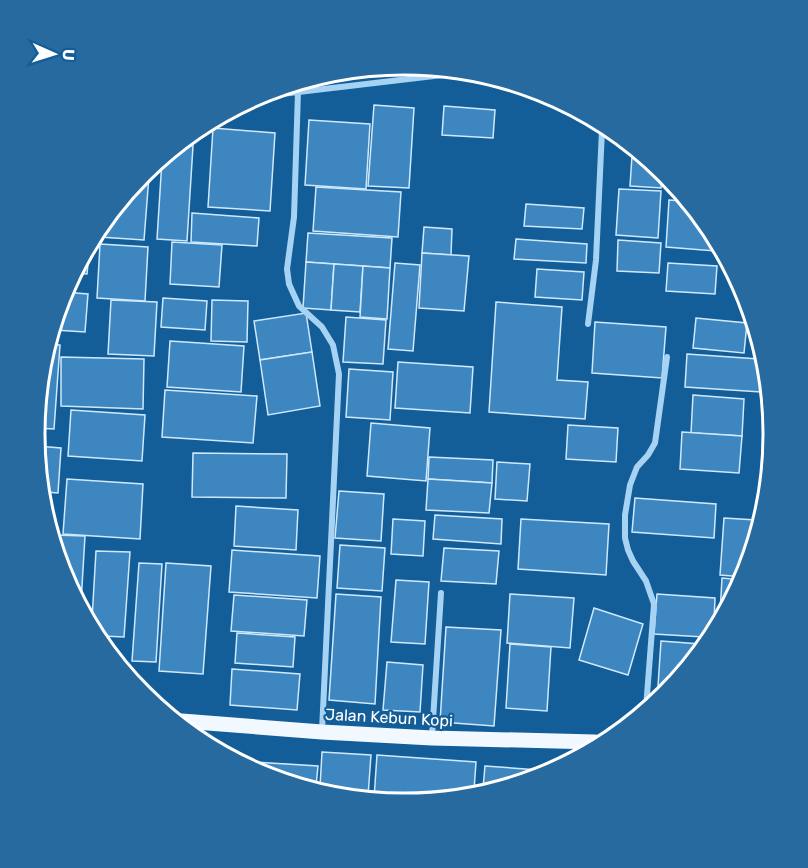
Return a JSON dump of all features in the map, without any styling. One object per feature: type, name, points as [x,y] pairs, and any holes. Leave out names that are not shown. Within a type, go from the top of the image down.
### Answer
[{"type":"main road","name":"Jalan Kebun Kopi","points":[[189,722],[432,738],[588,742]]},
{"type":"street","points":[[294,93],[431,76]]},
{"type":"street","points":[[298,92],[294,217],[287,269],[289,284],[299,306],[322,327],[333,345],[339,374],[322,732]]},
{"type":"street","points":[[588,324],[596,261],[602,135]]},
{"type":"street","points":[[647,699],[654,604],[646,581],[628,550],[625,538],[625,515],[630,485],[637,467],[655,443],[668,357]]},
{"type":"street","points":[[432,738],[441,593]]},
{"type":"building","points":[[374,105],[414,108],[409,188],[368,186]]},
{"type":"building","points":[[444,106],[495,110],[493,138],[442,135]]},
{"type":"building","points":[[309,120],[370,124],[366,189],[305,185]]},
{"type":"building","points":[[217,128],[275,133],[270,211],[208,207],[213,131]]},
{"type":"building","points":[[193,146],[187,241],[157,239],[161,169],[185,149]]},
{"type":"building","points":[[632,156],[661,183],[661,188],[630,186]]},
{"type":"building","points":[[149,182],[144,240],[104,237],[119,215]]},
{"type":"building","points":[[316,187],[401,192],[398,237],[313,231]]},
{"type":"building","points":[[619,189],[661,191],[658,238],[616,235]]},
{"type":"building","points":[[669,200],[677,201],[712,251],[666,247]]},
{"type":"building","points":[[526,204],[584,208],[582,229],[524,226]]},
{"type":"building","points":[[192,213],[259,218],[257,246],[191,242]]},
{"type":"building","points":[[424,227],[452,229],[451,255],[422,253]]},
{"type":"building","points":[[308,233],[392,238],[390,268],[306,262]]},
{"type":"building","points":[[516,239],[587,244],[586,263],[514,259]]},
{"type":"building","points":[[618,240],[661,243],[659,273],[617,271]]},
{"type":"building","points":[[172,242],[222,245],[219,287],[170,284]]},
{"type":"building","points":[[100,244],[148,247],[145,301],[97,298]]},
{"type":"building","points":[[422,253],[469,256],[464,311],[419,308]]},
{"type":"building","points":[[306,262],[334,264],[331,310],[303,308]]},
{"type":"building","points":[[88,263],[87,274],[83,274]]},
{"type":"building","points":[[395,263],[420,265],[413,351],[388,349]]},
{"type":"building","points":[[668,263],[717,266],[715,294],[666,291]]},
{"type":"building","points":[[334,264],[363,266],[360,312],[331,310]]},
{"type":"building","points":[[363,266],[390,268],[387,319],[360,317]]},
{"type":"building","points":[[537,269],[584,272],[582,300],[535,297]]},
{"type":"building","points":[[74,293],[88,294],[85,332],[60,330]]},
{"type":"building","points":[[163,298],[207,301],[205,330],[161,327]]},
{"type":"building","points":[[111,300],[157,302],[154,356],[108,354]]},
{"type":"building","points":[[212,300],[248,301],[247,342],[211,341]]},
{"type":"building","points":[[496,302],[562,307],[557,380],[588,382],[585,419],[489,412]]},
{"type":"building","points":[[306,313],[312,352],[260,360],[254,321]]},
{"type":"building","points":[[346,317],[386,320],[383,364],[343,362]]},
{"type":"building","points":[[696,318],[745,323],[744,353],[693,348]]},
{"type":"building","points":[[595,322],[666,327],[662,378],[592,373]]},
{"type":"building","points":[[170,341],[244,346],[241,392],[167,387]]},
{"type":"building","points":[[56,345],[60,345],[54,429],[45,429],[46,411],[52,364]]},
{"type":"building","points":[[312,352],[320,406],[268,415],[260,360]]},
{"type":"building","points":[[687,354],[755,359],[760,392],[685,387]]},
{"type":"building","points":[[61,357],[144,359],[143,409],[61,406]]},
{"type":"building","points":[[398,362],[473,367],[470,413],[395,408]]},
{"type":"building","points":[[349,369],[393,372],[390,420],[346,417]]},
{"type":"building","points":[[165,390],[257,396],[253,443],[162,437]]},
{"type":"building","points":[[693,395],[744,399],[742,436],[691,433]]},
{"type":"building","points":[[71,410],[145,415],[142,461],[68,456]]},
{"type":"building","points":[[371,423],[430,428],[426,481],[367,476]]},
{"type":"building","points":[[568,425],[618,428],[616,462],[566,459]]},
{"type":"building","points":[[682,432],[742,436],[739,473],[680,469]]},
{"type":"building","points":[[46,447],[61,448],[58,493],[50,492]]},
{"type":"building","points":[[193,453],[287,454],[286,498],[192,497]]},
{"type":"building","points":[[429,457],[493,460],[492,483],[428,479]]},
{"type":"building","points":[[497,462],[530,464],[527,501],[495,499]]},
{"type":"building","points":[[67,479],[143,484],[140,539],[63,534]]},
{"type":"building","points":[[428,479],[492,483],[489,513],[426,510]]},
{"type":"building","points":[[339,491],[384,494],[381,541],[335,538]]},
{"type":"building","points":[[635,498],[716,504],[714,538],[632,532]]},
{"type":"building","points":[[236,506],[298,510],[296,550],[234,546]]},
{"type":"building","points":[[435,515],[502,519],[501,544],[433,539]]},
{"type":"building","points":[[724,518],[753,520],[734,576],[720,575]]},
{"type":"building","points":[[393,519],[425,521],[423,556],[391,554]]},
{"type":"building","points":[[521,519],[609,524],[606,575],[518,569]]},
{"type":"building","points":[[60,535],[85,536],[82,592]]},
{"type":"building","points":[[340,545],[385,548],[382,591],[337,588]]},
{"type":"building","points":[[444,548],[499,551],[496,584],[441,581]]},
{"type":"building","points":[[232,550],[320,556],[317,598],[229,592]]},
{"type":"building","points":[[96,551],[130,552],[124,637],[108,636],[92,612]]},
{"type":"building","points":[[139,563],[162,564],[156,662],[132,661]]},
{"type":"building","points":[[166,563],[211,566],[203,674],[159,671]]},
{"type":"building","points":[[722,578],[732,579],[726,593],[721,603]]},
{"type":"building","points":[[396,580],[429,582],[425,644],[391,642]]},
{"type":"building","points":[[336,594],[381,597],[375,704],[329,700]]},
{"type":"building","points":[[510,594],[574,598],[570,648],[507,643]]},
{"type":"building","points":[[657,594],[715,598],[714,615],[700,637],[654,634]]},
{"type":"building","points":[[234,595],[307,600],[304,636],[231,631]]},
{"type":"building","points":[[594,608],[643,624],[628,675],[579,660]]},
{"type":"building","points":[[446,627],[501,630],[494,726],[440,722]]},
{"type":"building","points":[[237,633],[295,637],[293,667],[235,663]]},
{"type":"building","points":[[661,641],[695,644],[674,671],[658,688]]},
{"type":"building","points":[[510,644],[551,647],[547,711],[506,708]]},
{"type":"building","points":[[387,662],[423,665],[420,712],[383,710]]},
{"type":"building","points":[[232,669],[300,674],[297,710],[230,705]]},
{"type":"building","points":[[322,752],[371,755],[368,791],[320,783]]},
{"type":"building","points":[[377,755],[476,762],[474,786],[427,792],[374,791]]},
{"type":"building","points":[[259,762],[318,766],[316,782]]},
{"type":"building","points":[[485,766],[532,769],[497,781],[483,784]]}]
